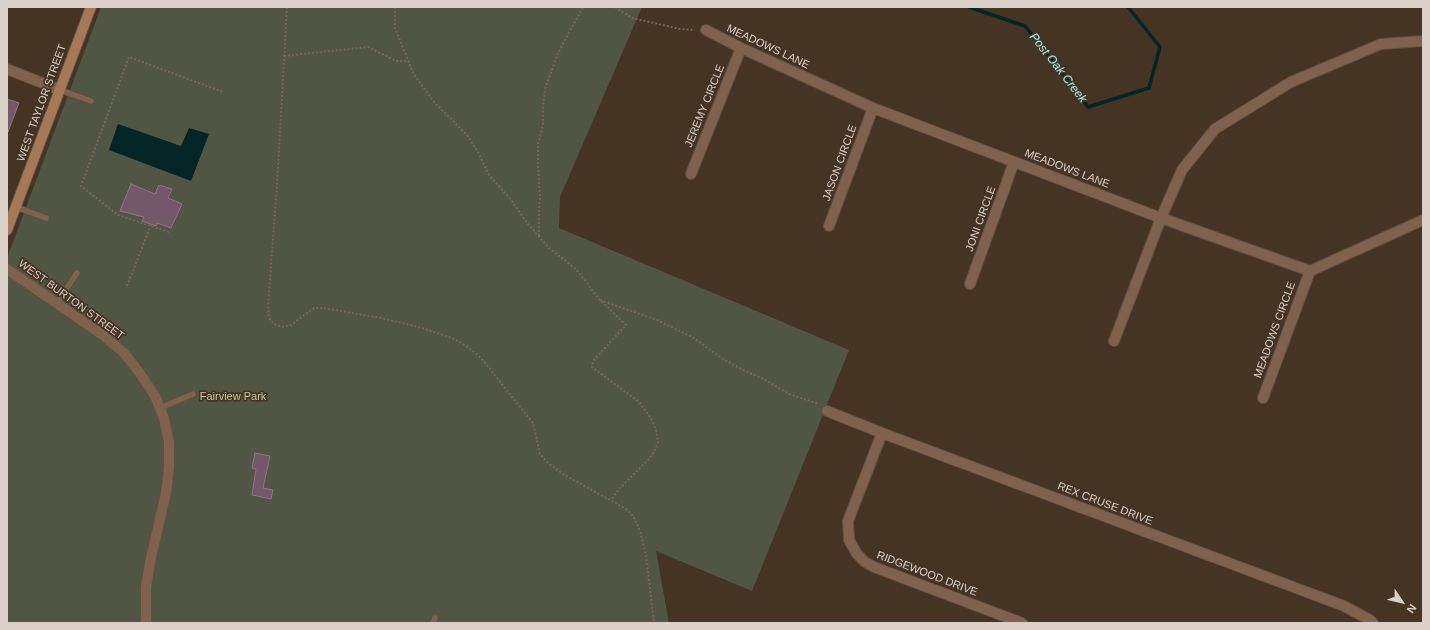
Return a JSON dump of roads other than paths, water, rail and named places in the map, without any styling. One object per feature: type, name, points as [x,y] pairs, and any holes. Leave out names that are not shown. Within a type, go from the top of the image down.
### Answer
[{"type":"main road","name":"WEST TAYLOR STREET","points":[[7,230],[90,7]]},
{"type":"street","name":"MEADOWS LANE","points":[[706,30],[741,48],[873,108],[1161,218],[1310,271]]},
{"type":"street","points":[[1114,341],[1161,218],[1182,170],[1215,129],[1291,82],[1381,44],[1423,41]]},
{"type":"street","name":"JEREMY CIRCLE","points":[[691,174],[741,48]]},
{"type":"street","points":[[7,69],[60,90]]},
{"type":"street","name":"JASON CIRCLE","points":[[829,226],[873,108]]},
{"type":"street","name":"JONI CIRCLE","points":[[970,284],[1014,162]]},
{"type":"street","points":[[1310,271],[1423,220]]},
{"type":"street","name":"WEST BURTON STREET","points":[[7,269],[104,336],[124,353],[155,396],[160,408],[169,442],[169,468],[166,493],[146,587],[146,623]]},
{"type":"street","name":"MEADOWS CIRCLE","points":[[1263,398],[1310,271]]},
{"type":"street","name":"REX CRUSE DRIVE","points":[[826,411],[1344,606],[1373,623]]},
{"type":"street","name":"RIDGEWOOD DRIVE","points":[[882,433],[848,520],[849,540],[857,554],[865,562],[874,567],[1022,623]]},
{"type":"lane","points":[[60,90],[91,101]]},
{"type":"lane","points":[[16,207],[46,218]]},
{"type":"lane","points":[[57,303],[77,273]]},
{"type":"lane","points":[[160,408],[193,394]]},
{"type":"water","points":[[118,124],[181,146],[189,128],[209,134],[191,181],[109,150]]},
{"type":"waterway","name":"Post Oak Creek","points":[[969,7],[1025,26],[1088,107],[1149,88],[1160,47],[1128,7]]},
{"type":"park label","name":"Fairview Park","points":[[233,397]]}]
